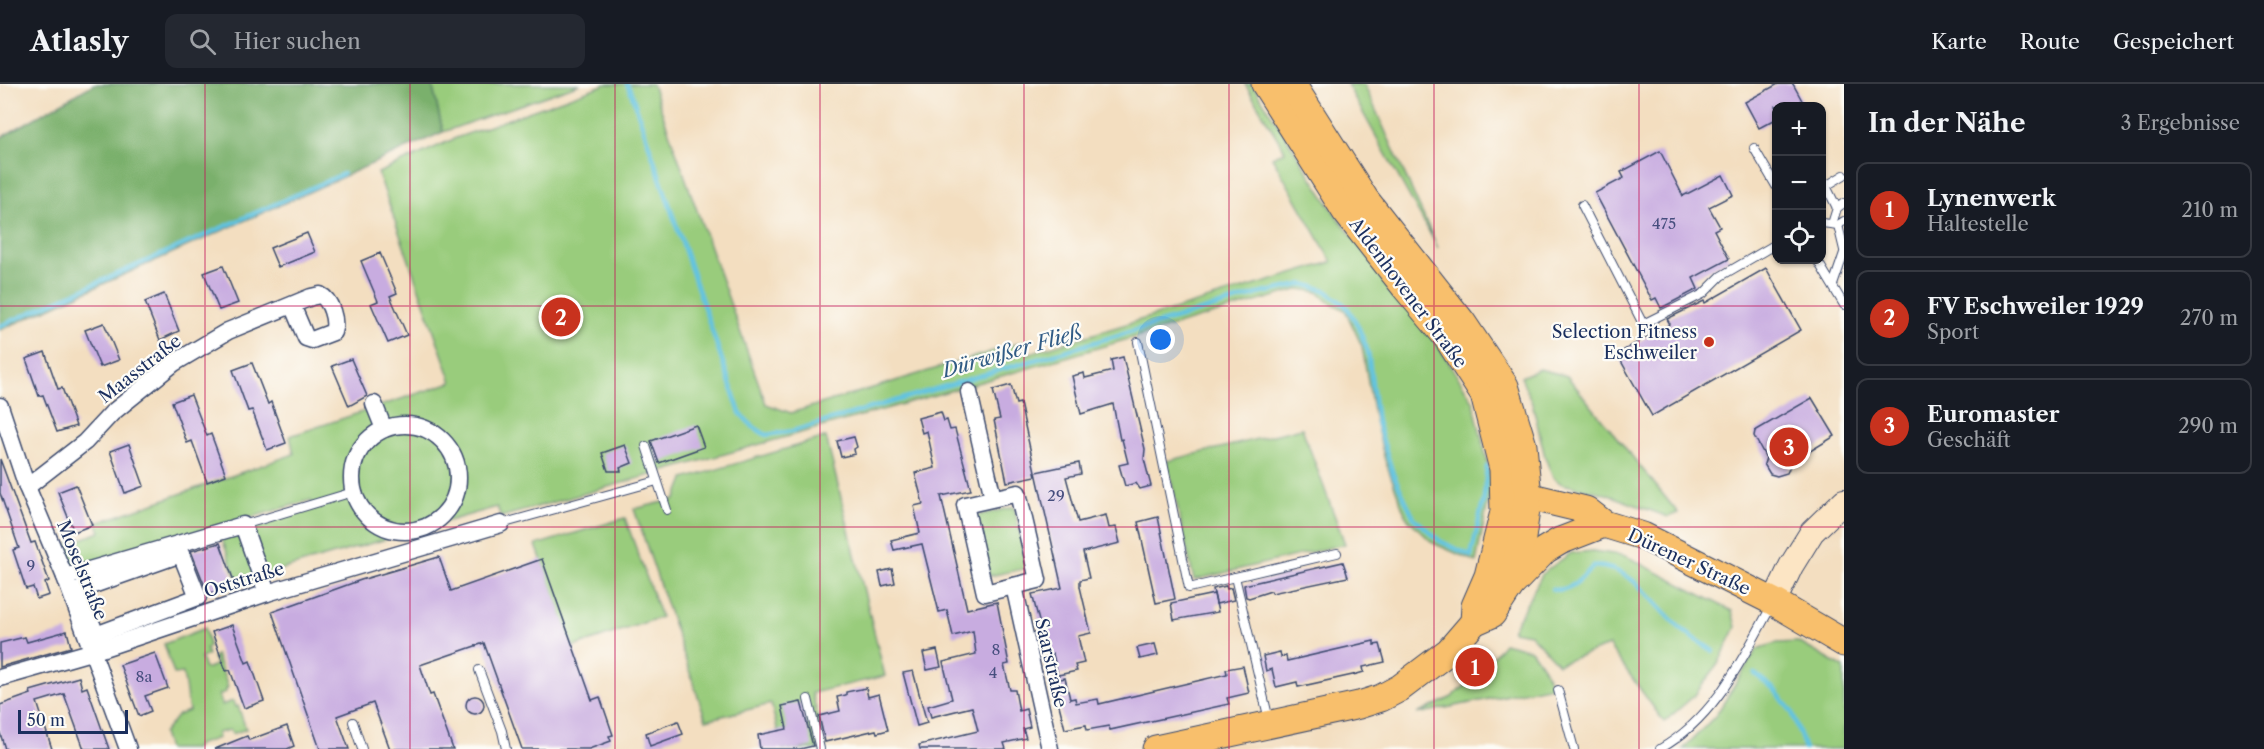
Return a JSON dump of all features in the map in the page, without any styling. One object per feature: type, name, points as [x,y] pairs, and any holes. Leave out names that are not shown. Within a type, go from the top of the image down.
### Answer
[{"type":"main road","name":"Aldenhovener Straße","points":[[1265,84],[1346,212],[1446,336],[1484,395],[1516,504]]},
{"type":"main road","name":"Aldenhovener Straße","points":[[1292,84],[1365,199],[1461,322],[1505,386],[1523,446],[1516,504],[1475,606],[1474,622]]},
{"type":"main road","name":"Dürener Straße","points":[[1516,504],[1586,510],[1604,524],[1643,536],[1774,602]]},
{"type":"main road","points":[[1511,585],[1516,504]]},
{"type":"main road","points":[[1156,749],[1381,698],[1401,688],[1449,651],[1474,622],[1492,614],[1511,585],[1545,550],[1560,541],[1604,524]]},
{"type":"main road","points":[[1774,602],[1844,643]]},
{"type":"street","name":"Maasstraße","points":[[27,487],[85,442],[112,413],[174,363],[228,332],[292,305]]},
{"type":"street","points":[[969,392],[993,498]]},
{"type":"street","points":[[374,404],[384,429]]},
{"type":"street","name":"Moselstraße","points":[[0,406],[27,487],[65,577],[128,749]]},
{"type":"street","points":[[399,425],[422,427],[443,440],[453,454],[458,473],[458,489],[451,506],[436,522],[419,530],[394,531],[379,526],[360,509],[353,492],[352,467],[357,454],[369,438],[384,429],[399,425]]},
{"type":"street","points":[[1018,493],[1038,580],[1014,586],[985,592],[964,505],[1018,493]]},
{"type":"street","name":"Dürener Straße","points":[[1774,602],[1791,566],[1812,532],[1844,501]]},
{"type":"street","name":"Oststraße","points":[[0,678],[92,651],[190,609],[267,592],[501,524]]},
{"type":"street","points":[[65,577],[169,552],[181,554],[198,597],[190,609],[96,635],[79,590],[169,552],[243,525],[267,592]]},
{"type":"street","points":[[419,530],[425,547]]},
{"type":"street","name":"Saarstraße","points":[[1014,586],[1050,749]]},
{"type":"lane","points":[[1754,148],[1772,179]]},
{"type":"lane","points":[[1833,285],[1844,251],[1838,224],[1840,206],[1826,186],[1844,175]]},
{"type":"lane","points":[[1582,205],[1643,324],[1703,294],[1721,276],[1772,246]]},
{"type":"lane","points":[[1820,264],[1844,305]]},
{"type":"lane","points":[[1138,342],[1189,588],[1337,553]]},
{"type":"lane","points":[[646,446],[667,510]]},
{"type":"lane","points":[[501,524],[657,481]]},
{"type":"lane","points":[[243,525],[353,492]]},
{"type":"lane","points":[[1235,577],[1270,724]]},
{"type":"lane","name":"Dürener Straße","points":[[1660,749],[1674,745],[1707,711],[1728,682],[1774,602]]},
{"type":"lane","points":[[479,670],[502,731],[506,749]]},
{"type":"lane","points":[[1558,690],[1574,749]]},
{"type":"lane","points":[[808,699],[820,749]]},
{"type":"lane","points":[[352,722],[362,749]]},
{"type":"green space","points":[[94,84],[432,84],[443,132],[0,330],[0,138]]},
{"type":"green space","points":[[432,84],[580,84],[443,132]]},
{"type":"green space","points":[[606,84],[652,84],[766,404],[791,413],[1023,342],[1027,354],[1332,262],[1272,157],[1285,151],[1245,84],[1252,84],[1337,217],[1437,344],[1473,401],[1492,482],[1476,562],[1433,543],[1406,517],[1385,460],[1374,416],[1362,346],[1345,310],[1327,301],[1318,292],[1300,289],[967,386],[501,517],[497,507],[276,571],[239,586],[221,536],[313,508],[311,500],[74,569],[65,545],[100,532],[97,523],[294,454],[290,436],[452,382],[378,173],[456,138]]},
{"type":"green space","points":[[1347,84],[1364,84],[1438,248]]},
{"type":"green space","points":[[1539,369],[1567,376],[1678,513],[1668,517],[1603,493],[1562,484],[1553,478],[1545,457],[1533,406],[1521,377]]},
{"type":"green space","points":[[1302,428],[1345,544],[1194,580],[1167,461]]},
{"type":"green space","points":[[826,437],[885,676],[812,693],[826,749],[782,749],[771,704],[706,720],[634,509],[676,499],[684,479]]},
{"type":"green space","points":[[1014,507],[1028,568],[989,576],[975,516]]},
{"type":"green space","points":[[625,518],[661,617],[573,647],[536,545]]},
{"type":"green space","points":[[1593,551],[1626,556],[1732,611],[1736,627],[1718,664],[1695,695],[1664,722],[1609,646],[1558,664],[1530,634],[1512,631],[1543,573],[1571,553]]},
{"type":"green space","points":[[205,628],[209,646],[206,649],[208,655],[201,658],[205,669],[216,665],[213,657],[216,655],[228,687],[226,692],[219,695],[222,705],[233,701],[235,707],[238,706],[246,729],[232,734],[230,730],[217,733],[218,738],[197,745],[195,749],[168,749],[163,734],[178,715],[189,711],[183,673],[174,674],[164,644]]},
{"type":"green space","points":[[1798,642],[1844,668],[1844,749],[1683,749],[1716,715],[1757,649],[1777,643]]},
{"type":"green space","points":[[1504,643],[1531,650],[1552,686],[1417,714],[1452,697],[1481,672]]},
{"type":"building","points":[[1778,84],[1793,84],[1803,102],[1772,102],[1772,121],[1759,128],[1745,102]]},
{"type":"building","points":[[1660,151],[1683,196],[1723,175],[1733,195],[1709,207],[1720,227],[1714,230],[1729,259],[1693,278],[1698,289],[1661,308],[1656,298],[1652,300],[1595,193],[1624,178],[1621,172]]},
{"type":"building","points":[[307,233],[315,252],[278,267],[270,248]]},
{"type":"building","points":[[380,253],[397,293],[390,296],[407,335],[388,343],[371,304],[378,301],[361,261]]},
{"type":"building","points":[[223,266],[238,303],[219,310],[204,273]]},
{"type":"building","name":"Selection Fitness Eschweiler","points":[[1766,268],[1801,330],[1652,416],[1617,354],[1670,324],[1667,319],[1704,301],[1705,303]]},
{"type":"building","points":[[164,294],[179,331],[160,340],[145,302]]},
{"type":"building","points":[[104,323],[119,360],[100,367],[85,330]]},
{"type":"building","points":[[45,352],[58,389],[62,388],[76,426],[57,432],[43,395],[39,396],[26,359]]},
{"type":"building","points":[[1123,357],[1145,449],[1144,459],[1151,486],[1140,489],[1136,483],[1125,486],[1119,465],[1128,463],[1122,439],[1120,440],[1113,404],[1081,414],[1072,376],[1084,373],[1085,378],[1113,371],[1111,360]]},
{"type":"building","points":[[351,359],[367,396],[349,406],[332,366]]},
{"type":"building","points":[[252,363],[268,404],[271,402],[286,443],[267,450],[252,410],[248,411],[233,370]]},
{"type":"building","points":[[1011,385],[1016,404],[1020,403],[1036,476],[1007,482],[994,420],[1000,419],[993,390]]},
{"type":"building","points":[[191,395],[207,436],[211,434],[226,475],[207,482],[192,441],[187,443],[172,402]]},
{"type":"building","points":[[1812,398],[1835,436],[1792,462],[1787,473],[1777,476],[1770,474],[1764,464],[1766,458],[1754,436],[1755,431]]},
{"type":"building","points":[[941,412],[950,430],[955,429],[971,490],[941,496],[967,609],[997,602],[1009,664],[1004,665],[1010,690],[1015,690],[1019,711],[1026,709],[1030,727],[1023,729],[1026,738],[1004,743],[1006,749],[920,749],[919,745],[978,731],[972,707],[931,717],[928,706],[952,699],[943,662],[976,654],[973,631],[953,636],[947,610],[939,612],[922,544],[894,550],[891,540],[920,533],[914,506],[923,504],[915,473],[935,468],[927,431],[922,433],[918,418]]},
{"type":"building","points":[[696,425],[704,447],[659,463],[651,441]]},
{"type":"building","points":[[854,437],[857,447],[854,449],[855,454],[841,457],[837,441]]},
{"type":"building","points":[[129,444],[144,486],[125,493],[110,451]]},
{"type":"building","points":[[625,445],[632,463],[620,468],[621,471],[608,471],[602,453]]},
{"type":"building","points":[[0,459],[31,543],[35,542],[49,581],[45,583],[49,595],[37,599],[33,587],[26,589],[13,550],[19,548],[0,493]]},
{"type":"building","points":[[1079,463],[1081,474],[1066,477],[1078,522],[1106,515],[1109,528],[1116,527],[1120,543],[1083,552],[1089,578],[1080,580],[1080,587],[1091,633],[1078,636],[1084,663],[1075,665],[1077,671],[1058,675],[1053,654],[1048,656],[1032,594],[1062,588],[1036,472]]},
{"type":"building","points":[[76,485],[92,525],[74,532],[58,492]]},
{"type":"building","points":[[1158,517],[1175,599],[1156,603],[1138,522]]},
{"type":"building","points":[[220,543],[235,584],[208,594],[191,551]]},
{"type":"building","points":[[439,557],[451,591],[542,559],[592,700],[600,697],[613,735],[609,736],[611,741],[589,749],[522,749],[484,643],[420,665],[453,749],[390,749],[373,703],[337,716],[349,749],[320,749],[272,612],[361,580]]},
{"type":"building","points":[[1343,562],[1348,577],[1246,597],[1244,585]]},
{"type":"building","points":[[892,569],[895,583],[882,586],[879,572]]},
{"type":"building","points":[[1226,586],[1227,589],[1231,588],[1234,600],[1216,604],[1213,589]]},
{"type":"building","points":[[1214,594],[1218,612],[1174,620],[1171,603]]},
{"type":"building","points":[[232,625],[246,663],[250,661],[264,701],[244,708],[230,670],[226,671],[212,632]]},
{"type":"building","points":[[67,631],[71,647],[0,667],[0,643],[25,637],[27,642]]},
{"type":"building","points":[[1374,641],[1374,645],[1380,644],[1385,662],[1363,667],[1364,672],[1357,674],[1298,687],[1297,682],[1276,687],[1272,669],[1266,671],[1263,656],[1280,652],[1281,657],[1286,656],[1287,661]]},
{"type":"building","points":[[1155,644],[1158,655],[1140,659],[1137,648]]},
{"type":"building","points":[[937,650],[941,667],[927,670],[923,653]]},
{"type":"building","points":[[155,653],[168,688],[145,696],[151,711],[139,716],[120,665]]},
{"type":"building","points":[[1243,666],[1249,693],[1227,698],[1229,704],[1110,730],[1109,726],[1087,730],[1086,725],[1065,729],[1053,681],[1065,678],[1070,699],[1075,698],[1076,703],[1098,699],[1099,704],[1227,674],[1226,669]]},
{"type":"building","points":[[913,671],[927,723],[917,726],[903,673]]},
{"type":"building","points":[[79,677],[82,689],[87,687],[109,749],[84,749],[64,694],[37,702],[52,749],[5,749],[0,733],[0,705],[31,694],[30,691]]},
{"type":"building","points":[[866,688],[868,697],[879,694],[888,730],[877,733],[876,730],[825,742],[819,716],[840,711],[837,697],[846,695],[846,692]]},
{"type":"building","points":[[475,696],[481,699],[484,705],[481,711],[475,714],[469,711],[466,705],[469,699]]},
{"type":"building","points":[[801,702],[813,746],[800,749],[760,749],[758,735],[787,729],[782,706]]},
{"type":"building","points":[[678,721],[683,734],[650,746],[646,733]]},
{"type":"building","points":[[287,726],[294,746],[287,749],[215,749],[247,736],[249,740]]},
{"type":"waterway","name":"Dürwißer Fließ","points":[[627,84],[740,413],[752,426],[766,435],[793,431],[1258,294],[1304,284],[1325,290],[1347,307],[1358,326],[1368,352],[1377,422],[1393,474],[1414,518],[1440,541],[1471,556],[1484,498],[1487,466]]},
{"type":"waterway","points":[[0,326],[343,174]]},
{"type":"waterway","points":[[1552,589],[1570,587],[1594,566],[1608,568],[1631,579],[1669,618],[1713,651]]},
{"type":"waterway","points":[[1755,674],[1774,689],[1792,712],[1805,749]]},
{"type":"place","name":"FV Eschweiler 1929","points":[[561,317]]},
{"type":"place","name":"Selection Fitness Eschweiler","points":[[1709,342]]},
{"type":"place","name":"Euromaster","points":[[1789,447]]},
{"type":"place","name":"Lynenwerk","points":[[1475,667]]}]
